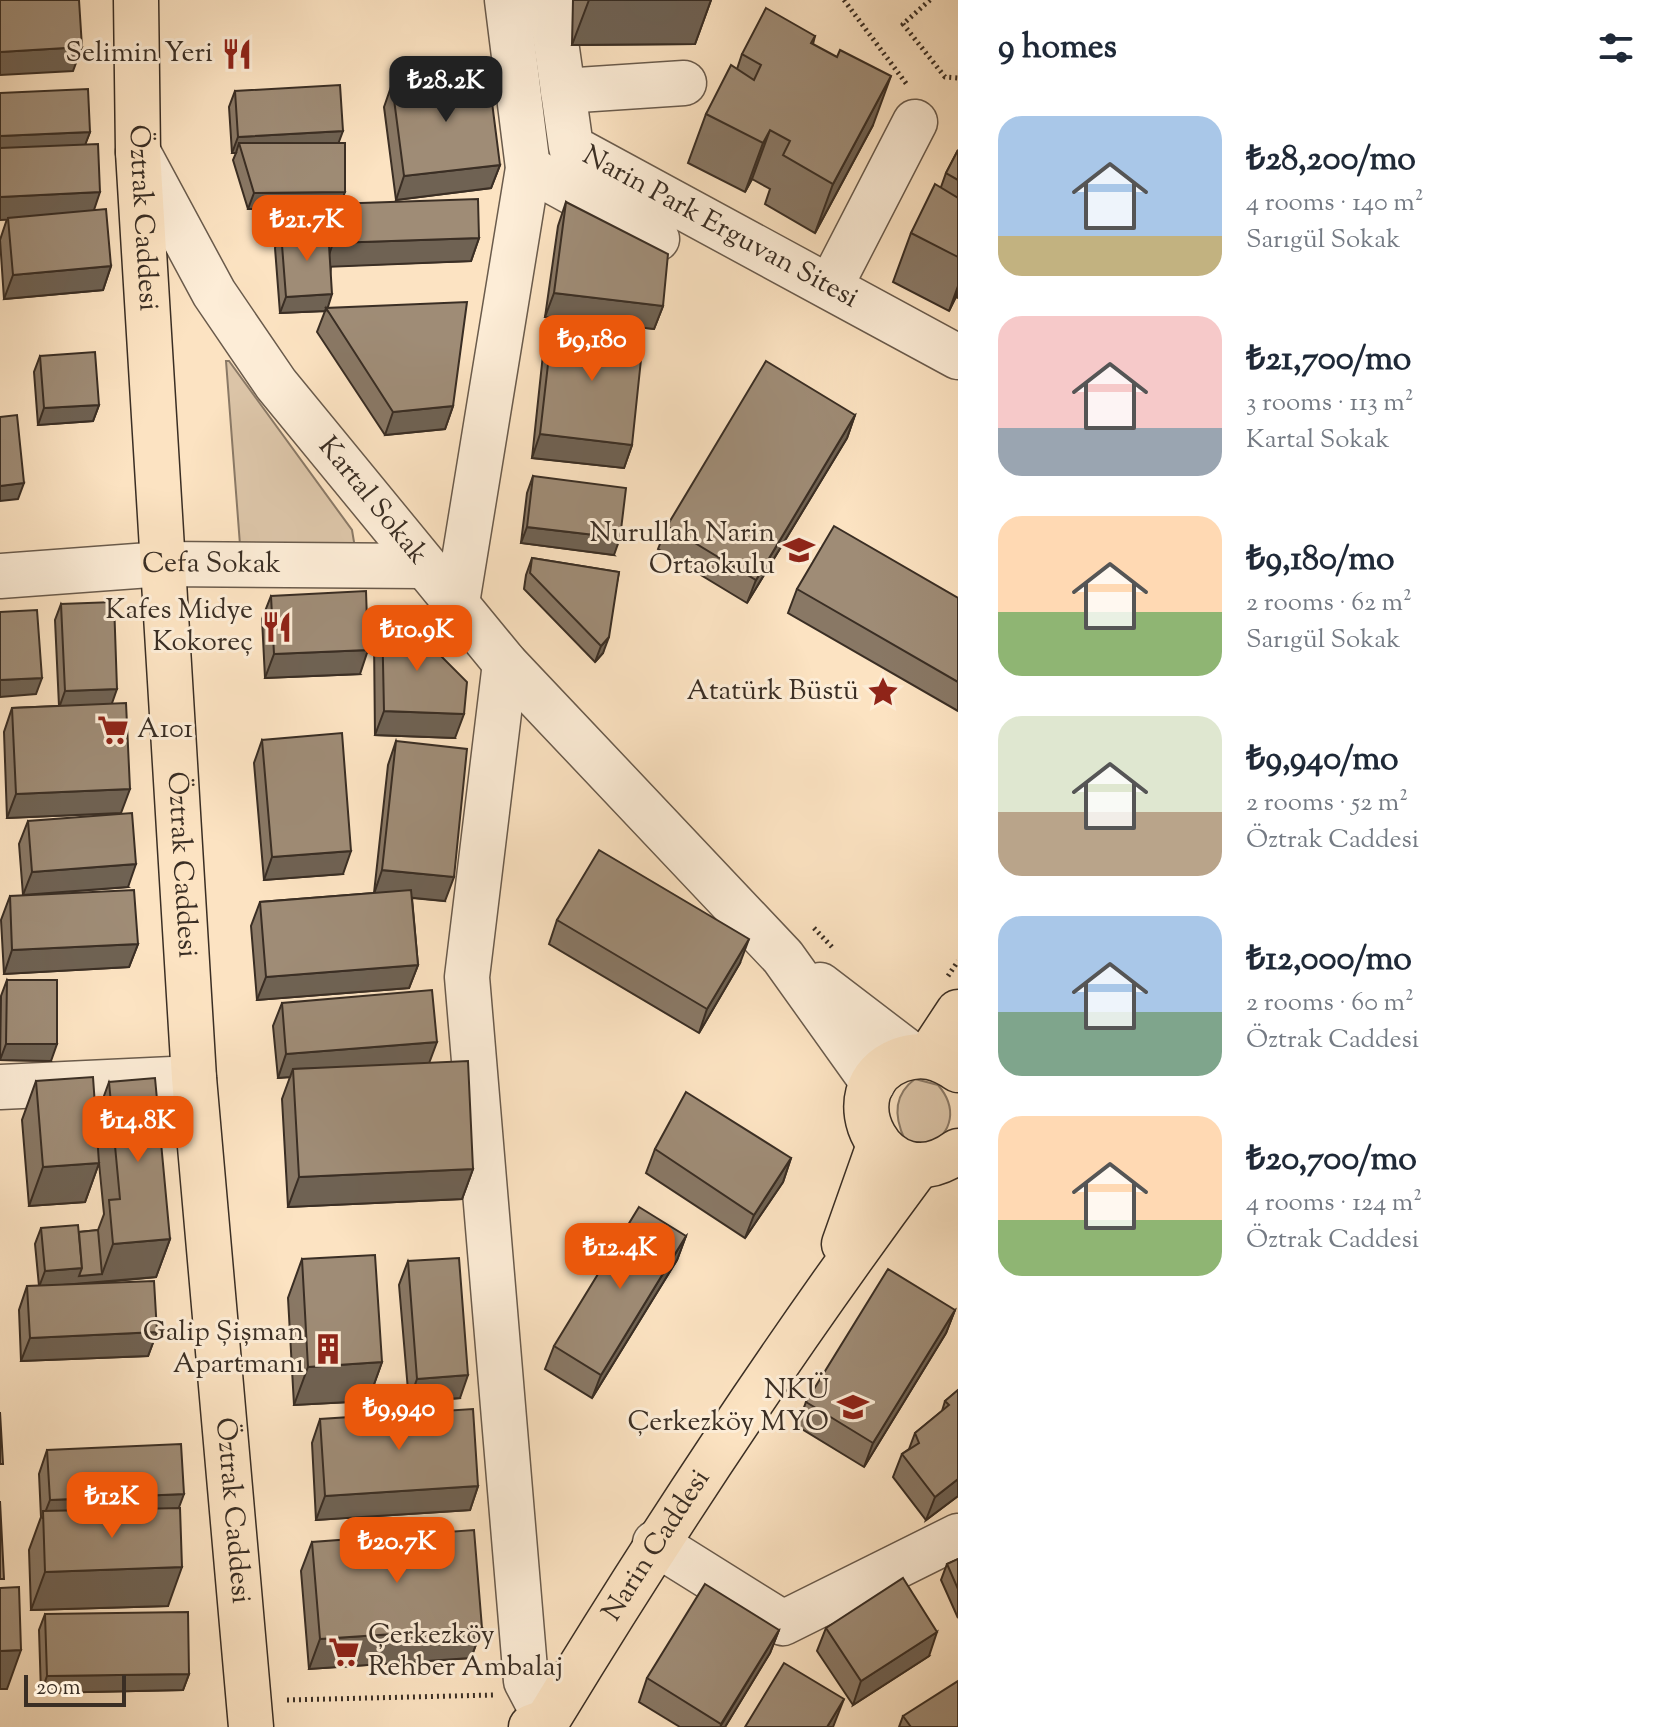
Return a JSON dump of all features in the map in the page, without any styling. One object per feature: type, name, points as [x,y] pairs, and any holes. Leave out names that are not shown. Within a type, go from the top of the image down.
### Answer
[{"type":"main road","name":"Öztrak Caddesi","points":[[136,0],[138,152],[194,1078],[267,1714]]},
{"type":"main road","points":[[945,1161],[892,1157],[879,1145],[866,1115],[873,1083],[897,1061],[934,1061],[958,1012]]},
{"type":"main road","points":[[828,1287],[879,1145]]},
{"type":"main road","points":[[828,1287],[945,1161]]},
{"type":"main road","name":"Narin Caddesi","points":[[548,1725],[655,1543],[828,1287]]},
{"type":"street","points":[[457,603],[528,168],[507,0]]},
{"type":"street","name":"Narin Park Erguvan Sitesi","points":[[550,0],[571,147],[958,357]]},
{"type":"street","points":[[563,91],[684,83]]},
{"type":"street","points":[[830,287],[915,109]]},
{"type":"street","name":"Kartal Sokak","points":[[138,152],[214,293],[267,371],[423,566],[505,663],[783,957]]},
{"type":"street","points":[[528,168],[657,239]]},
{"type":"street","name":"Cefa Sokak","points":[[0,576],[163,564],[423,566]]},
{"type":"street","points":[[505,663],[467,977],[526,1681],[548,1725]]},
{"type":"street","points":[[783,957],[934,1061]]},
{"type":"street","points":[[783,957],[873,1083]]},
{"type":"street","points":[[0,1087],[194,1078]]},
{"type":"street","points":[[655,1543],[783,1623],[958,1536]]},
{"type":"path","points":[[844,0],[915,109]]},
{"type":"path","points":[[930,0],[903,24],[945,77],[958,78]]},
{"type":"path","points":[[267,1714],[510,1695],[526,1681]]},
{"type":"shaded area","points":[[226,361],[229,361],[352,530],[357,560],[241,558]]},
{"type":"shaded area","points":[[915,1079],[938,1085],[950,1111],[943,1134],[927,1146],[905,1140],[899,1123],[899,1099]]},
{"type":"building","points":[[0,0],[79,0],[82,47],[0,52]]},
{"type":"building","points":[[766,8],[815,36],[811,43],[837,57],[840,50],[891,76],[833,184],[783,155],[790,141],[770,130],[763,143],[706,114],[731,65],[754,80],[761,65],[742,54]]},
{"type":"building","points":[[488,71],[500,165],[404,176],[392,84]]},
{"type":"building","points":[[340,85],[343,131],[238,137],[235,91]]},
{"type":"building","points":[[88,89],[90,132],[0,136],[0,93]]},
{"type":"building","points":[[239,143],[345,143],[345,192],[254,193]]},
{"type":"building","points":[[98,144],[100,192],[0,197],[0,148]]},
{"type":"building","points":[[958,150],[958,180],[946,173]]},
{"type":"building","points":[[935,184],[958,198],[958,257],[911,233]]},
{"type":"building","points":[[478,199],[479,238],[333,243],[332,204]]},
{"type":"building","points":[[566,202],[668,254],[663,306],[554,293]]},
{"type":"building","points":[[106,209],[111,266],[13,275],[8,218]]},
{"type":"building","points":[[328,229],[332,294],[286,297],[281,232]]},
{"type":"building","points":[[467,302],[453,406],[393,412],[326,308]]},
{"type":"building","points":[[553,321],[644,331],[632,445],[540,434]]},
{"type":"building","points":[[95,352],[99,405],[44,408],[40,356]]},
{"type":"building","points":[[766,361],[855,415],[756,580],[667,526]]},
{"type":"building","points":[[17,415],[24,483],[0,486],[0,417]]},
{"type":"building","points":[[533,476],[626,488],[620,538],[527,527]]},
{"type":"building","points":[[834,526],[958,598],[958,682],[797,589]]},
{"type":"building","points":[[532,558],[619,572],[609,637],[601,646],[530,573]]},
{"type":"building","points":[[366,591],[368,650],[274,654],[271,596]]},
{"type":"building","points":[[114,602],[117,689],[65,691],[61,604]]},
{"type":"building","points":[[37,610],[42,678],[0,680],[0,612]]},
{"type":"building","points":[[399,614],[467,682],[464,714],[384,711],[382,615]]},
{"type":"building","points":[[126,703],[130,789],[16,794],[12,708]]},
{"type":"building","points":[[342,733],[351,851],[272,857],[262,740]]},
{"type":"building","points":[[396,741],[467,749],[454,877],[382,870]]},
{"type":"building","points":[[132,813],[136,864],[32,872],[28,821]]},
{"type":"building","points":[[599,850],[749,939],[707,1009],[557,920]]},
{"type":"building","points":[[134,890],[138,944],[12,950],[10,896]]},
{"type":"building","points":[[411,890],[418,965],[266,977],[260,902]]},
{"type":"building","points":[[7,980],[57,980],[57,1044],[6,1044]]},
{"type":"building","points":[[432,990],[437,1042],[286,1054],[282,1003]]},
{"type":"building","points":[[468,1061],[473,1169],[299,1177],[293,1069]]},
{"type":"building","points":[[93,1077],[99,1163],[43,1167],[36,1081]]},
{"type":"building","points":[[155,1078],[170,1239],[113,1244],[109,1200],[120,1199],[109,1082]]},
{"type":"building","points":[[686,1092],[791,1158],[754,1215],[655,1149]]},
{"type":"building","points":[[639,1207],[686,1236],[601,1375],[554,1346]]},
{"type":"building","points":[[78,1225],[82,1268],[45,1271],[41,1228]]},
{"type":"building","points":[[98,1230],[102,1274],[79,1276],[82,1268],[79,1232]]},
{"type":"building","points":[[375,1255],[382,1362],[308,1367],[302,1259]]},
{"type":"building","points":[[459,1258],[468,1375],[417,1379],[408,1261]]},
{"type":"building","points":[[888,1269],[955,1310],[873,1443],[806,1402]]},
{"type":"building","points":[[154,1281],[157,1332],[30,1338],[27,1286]]},
{"type":"building","points":[[958,1390],[958,1479],[935,1497],[902,1454],[919,1443],[915,1433],[949,1405],[945,1401]]},
{"type":"building","points":[[473,1409],[478,1486],[325,1496],[320,1419]]},
{"type":"building","points":[[0,1412],[3,1464],[0,1464]]},
{"type":"building","points":[[181,1444],[184,1494],[50,1500],[47,1450]]},
{"type":"building","points":[[0,1501],[4,1579],[0,1579]]},
{"type":"building","points":[[180,1508],[182,1567],[45,1572],[43,1511]]},
{"type":"building","points":[[474,1530],[482,1628],[320,1639],[312,1542]]},
{"type":"building","points":[[958,1559],[958,1589],[947,1564]]},
{"type":"building","points":[[903,1578],[937,1632],[861,1681],[826,1628]]},
{"type":"building","points":[[705,1584],[779,1630],[721,1724],[647,1678]]},
{"type":"building","points":[[19,1587],[21,1650],[0,1651],[0,1588]]},
{"type":"building","points":[[188,1612],[189,1674],[47,1676],[45,1614]]},
{"type":"building","points":[[784,1663],[844,1699],[827,1727],[745,1727]]},
{"type":"building","points":[[958,1681],[958,1727],[911,1727],[903,1716]]},
{"type":"place","name":"Selimin Yeri","points":[[237,54]]},
{"type":"place","name":"Nurullah Narin Ortaokulu","points":[[799,550]]},
{"type":"place","name":"Kafes Midye Kokoreç","points":[[277,627]]},
{"type":"place","name":"Atatürk Büstü","points":[[883,692]]},
{"type":"place","name":"A101","points":[[113,730]]},
{"type":"place","name":"Galip Şişman Apartmanı","points":[[328,1349]]},
{"type":"place","name":"NKÜ Çerkezköy MYO","points":[[853,1407]]},
{"type":"place","name":"Çerkezköy Rehber Ambalaj","points":[[344,1652]]}]
